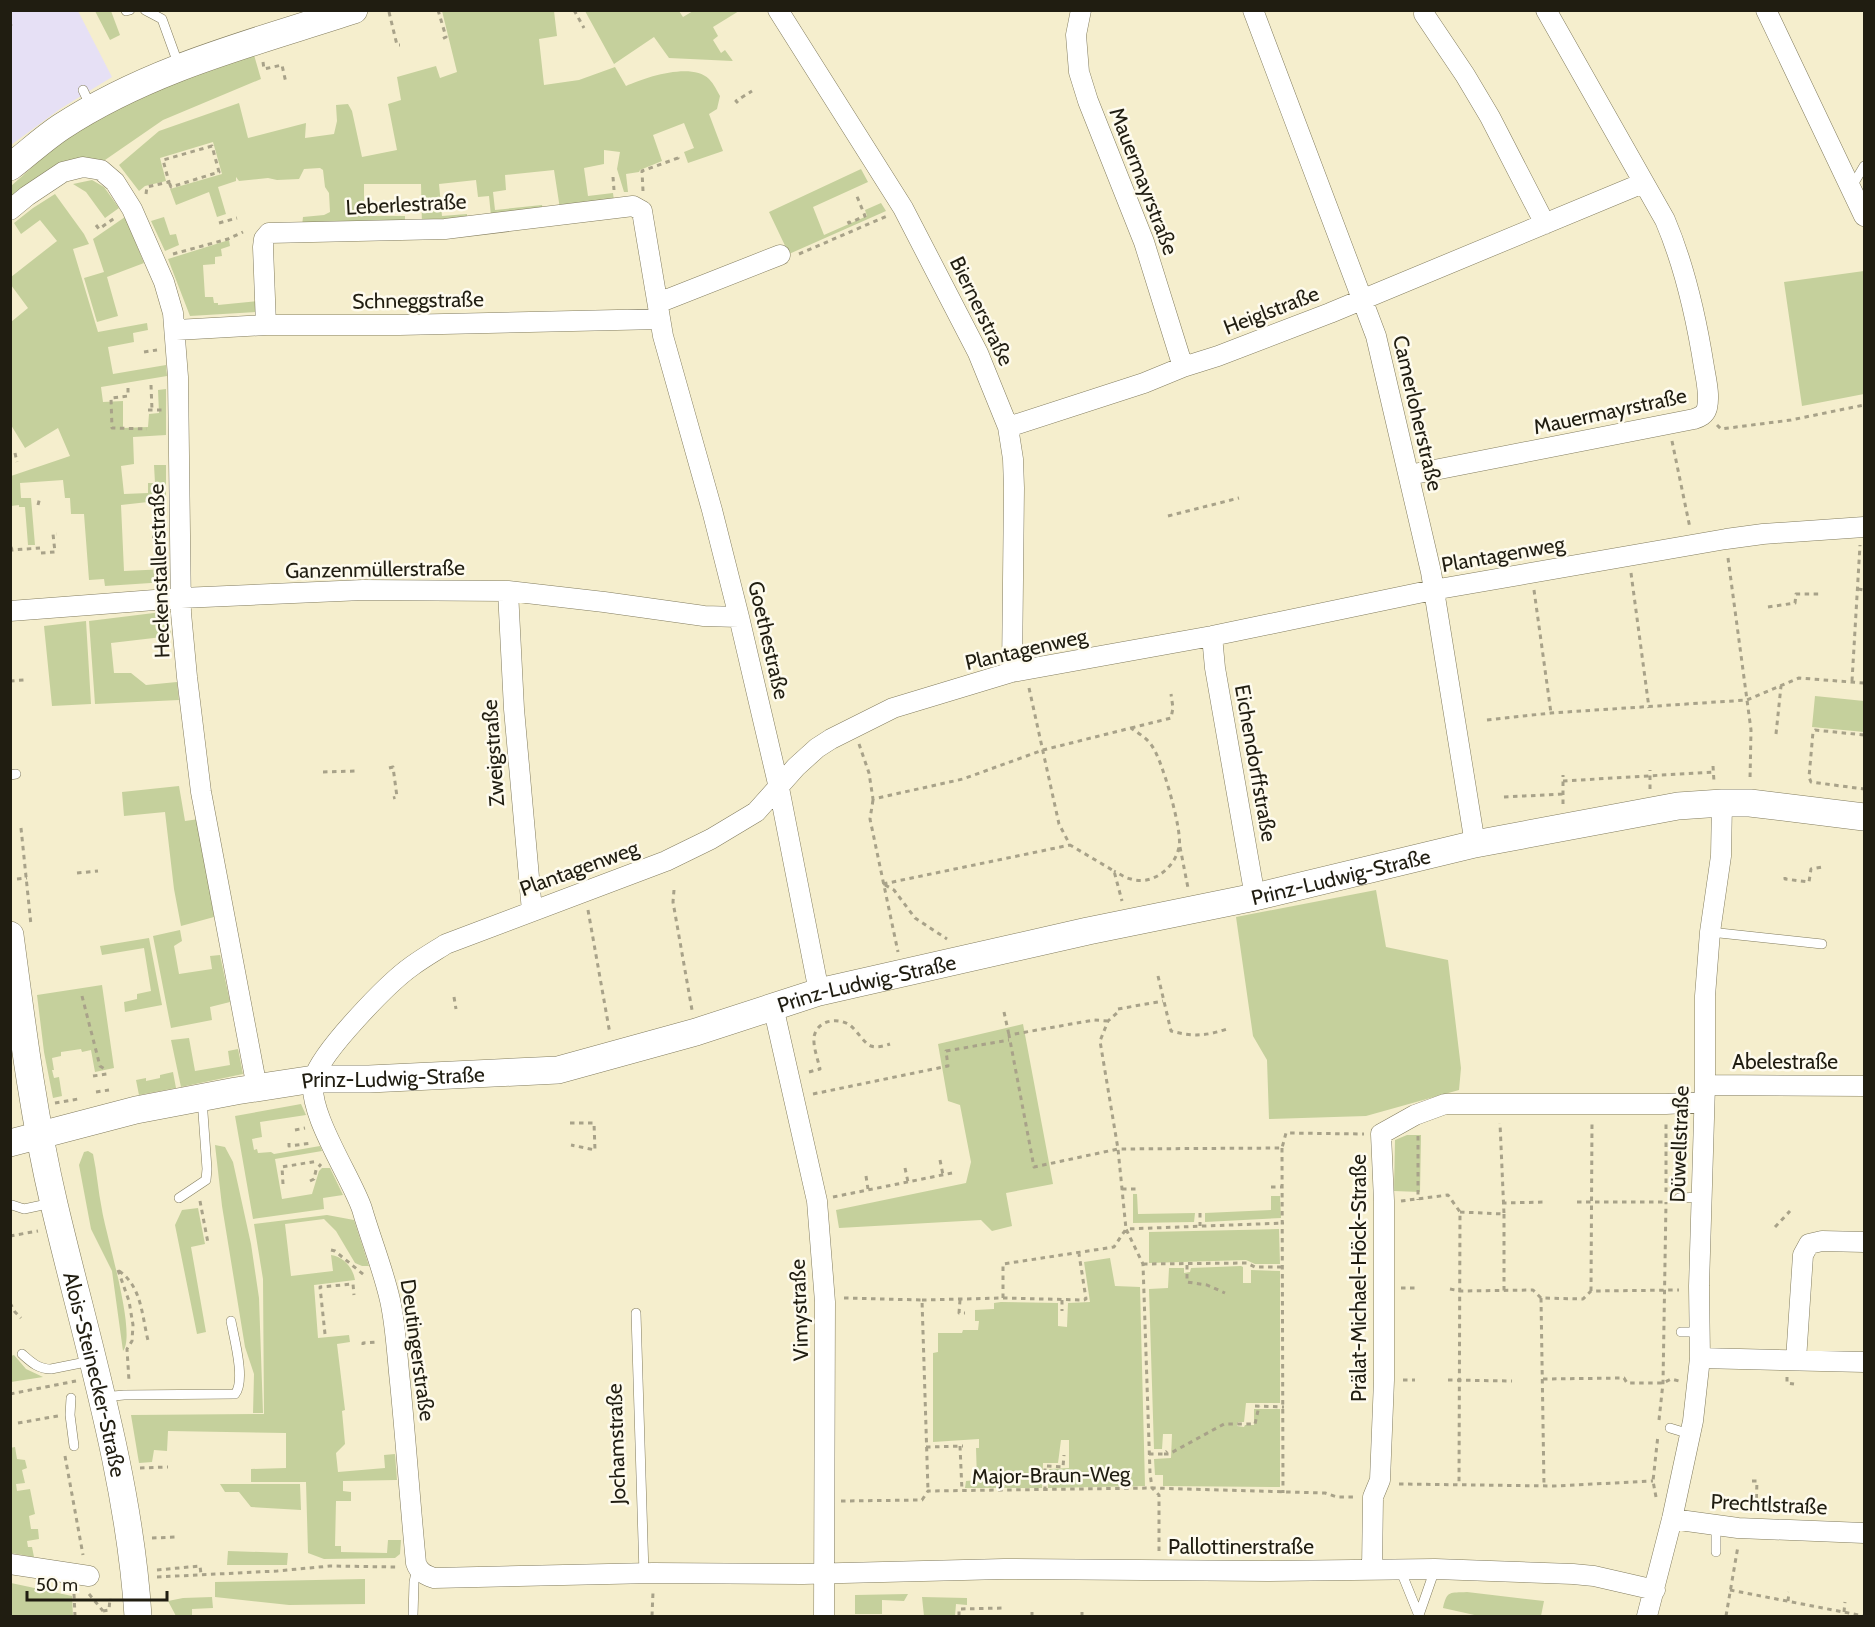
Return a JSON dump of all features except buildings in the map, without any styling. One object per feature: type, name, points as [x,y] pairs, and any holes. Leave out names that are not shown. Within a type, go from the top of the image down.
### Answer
[{"type":"street","points":[[10,167],[59,129],[88,99],[249,42],[354,10]]},
{"type":"street","name":"Biernerstraße","points":[[778,10],[903,208],[978,353],[1008,427],[1013,459],[1020,676]]},
{"type":"street","name":"Mauermayrstraße","points":[[1081,10],[1076,35],[1078,72],[1144,242],[1183,367]]},
{"type":"street","name":"Camerloherstraße","points":[[1253,10],[1376,336],[1433,590],[1475,844]]},
{"type":"street","name":"Mauermayrstraße","points":[[1409,475],[1694,419],[1704,414],[1708,400],[1707,387],[1698,332],[1680,257],[1665,220],[1546,10]]},
{"type":"street","points":[[1766,10],[1864,216]]},
{"type":"street","points":[[1424,15],[1465,75],[1490,117],[1545,224]]},
{"type":"street","name":"Heckenstallerstraße","points":[[10,210],[63,172],[83,167],[101,171],[116,182],[136,217],[164,282],[176,330],[181,598],[187,677],[201,792],[257,1088]]},
{"type":"street","name":"Heiglstraße","points":[[1008,427],[1144,383],[1218,356],[1363,299],[1642,183]]},
{"type":"street","name":"Goethestraße","points":[[636,200],[642,211],[645,225],[663,336],[712,510],[779,788],[819,992]]},
{"type":"street","name":"Leberlestraße","points":[[266,325],[263,247],[264,239],[269,233],[445,229],[617,208],[636,200]]},
{"type":"street","points":[[659,311],[780,255]]},
{"type":"street","name":"Schneggstraße","points":[[176,330],[266,325],[399,325],[659,311]]},
{"type":"street","name":"Plantagenweg","points":[[314,1079],[333,1046],[410,967],[446,944],[666,861],[711,839],[756,812],[796,766],[817,748],[893,708],[1020,676],[1433,590],[1763,534],[1863,534]]},
{"type":"street","name":"Ganzenmüllerstraße","points":[[10,611],[181,598],[363,590],[508,591],[724,618],[739,617]]},
{"type":"street","name":"Zweigstraße","points":[[508,591],[513,709],[532,911]]},
{"type":"street","name":"Eichendorffstraße","points":[[1212,636],[1215,668],[1255,897]]},
{"type":"street","name":"Prinz-Ludwig-Straße","points":[[10,1143],[114,1115],[314,1079],[403,1078],[558,1070],[696,1032],[819,992],[1088,931],[1255,897],[1475,844],[1678,806],[1718,796],[1864,817]]},
{"type":"street","name":"Düwellstraße","points":[[1647,1617],[1672,1520],[1690,1434],[1700,1358],[1690,1332],[1702,1197],[1706,996],[1710,932],[1721,856],[1718,796]]},
{"type":"street","name":"Alois-Steinecker-Straße","points":[[21,933],[19,969],[22,1030],[40,1136],[91,1379],[128,1516],[138,1617]]},
{"type":"street","name":"Vimystraße","points":[[773,1006],[817,1201],[825,1302],[824,1617]]},
{"type":"street","name":"Deutingerstraße","points":[[314,1079],[319,1113],[334,1154],[357,1194],[380,1260],[388,1291],[396,1338],[412,1568]]},
{"type":"street","name":"Abelestraße","points":[[1705,1093],[1864,1086]]},
{"type":"street","name":"Prälat-Michael-Höck-Straße","points":[[1372,1570],[1384,1380],[1384,1201],[1381,1134],[1415,1115],[1445,1104],[1666,1104],[1705,1093]]},
{"type":"street","points":[[1796,1360],[1803,1255],[1809,1244],[1822,1241],[1864,1242]]},
{"type":"street","points":[[1700,1358],[1864,1362]]},
{"type":"street","name":"Prechtlstraße","points":[[1672,1520],[1716,1526],[1864,1533]]},
{"type":"street","points":[[10,1564],[86,1576]]},
{"type":"street","points":[[412,1568],[434,1578],[824,1573]]},
{"type":"street","name":"Pallottinerstraße","points":[[824,1573],[1004,1569],[1435,1569],[1594,1576],[1655,1590]]},
{"type":"lane","points":[[145,10],[162,19],[179,66]]},
{"type":"lane","points":[[1851,189],[1864,166]]},
{"type":"lane","points":[[1710,932],[1822,944]]},
{"type":"lane","points":[[179,1198],[206,1180],[202,1098]]},
{"type":"lane","points":[[1679,1198],[1702,1197]]},
{"type":"lane","points":[[12,1205],[24,1209],[54,1203]]},
{"type":"lane","name":"Jochamstraße","points":[[636,1313],[644,1574]]},
{"type":"lane","points":[[22,1354],[44,1369],[91,1379],[129,1395],[235,1394],[238,1390],[240,1372],[231,1322]]},
{"type":"lane","points":[[71,1398],[69,1414],[74,1446]]},
{"type":"lane","points":[[1670,1428],[1690,1434]]},
{"type":"lane","points":[[1716,1526],[1716,1552]]},
{"type":"lane","points":[[412,1568],[413,1617]]},
{"type":"lane","points":[[1400,1569],[1419,1616]]},
{"type":"lane","points":[[1419,1616],[1435,1569]]},
{"type":"path","points":[[438,10],[446,38],[442,39]]},
{"type":"path","points":[[574,10],[584,28]]},
{"type":"path","points":[[389,12],[397,45],[400,45]]},
{"type":"path","points":[[273,58],[262,61],[264,69],[282,65],[286,83]]},
{"type":"path","points":[[738,103],[736,101],[752,91]]},
{"type":"path","points":[[212,146],[219,172],[171,187],[169,182],[163,160],[212,146]]},
{"type":"path","points":[[636,200],[644,193],[642,171],[678,158],[677,155]]},
{"type":"path","points":[[145,196],[147,187],[169,182]]},
{"type":"path","points":[[848,221],[849,223],[865,216],[856,194]]},
{"type":"path","points":[[96,225],[99,229],[124,212]]},
{"type":"path","points":[[219,223],[237,218]]},
{"type":"path","points":[[780,255],[796,255],[881,219]]},
{"type":"path","points":[[164,257],[228,239],[243,232]]},
{"type":"path","points":[[151,385],[152,410]]},
{"type":"path","points":[[128,388],[128,396],[111,398],[112,428],[147,429]]},
{"type":"path","points":[[1704,414],[1721,429],[1791,420],[1864,405]]},
{"type":"path","points":[[1669,424],[1691,534]]},
{"type":"path","points":[[15,453],[17,462]]},
{"type":"path","points":[[38,505],[40,497]]},
{"type":"path","points":[[1168,516],[1239,498]]},
{"type":"path","points":[[41,553],[55,552],[53,534],[57,534]]},
{"type":"path","points":[[1852,681],[1863,534]]},
{"type":"path","points":[[152,537],[166,537]]},
{"type":"path","points":[[11,547],[12,550],[40,548]]},
{"type":"path","points":[[1728,554],[1751,730],[1750,781]]},
{"type":"path","points":[[1630,569],[1649,708]]},
{"type":"path","points":[[1533,585],[1551,713]]},
{"type":"path","points":[[1858,589],[1864,590]]},
{"type":"path","points":[[1768,607],[1795,603],[1796,594],[1822,594]]},
{"type":"path","points":[[1020,676],[1043,750],[1059,824],[1070,845],[1129,879],[1145,880],[1154,878],[1172,863],[1180,845]]},
{"type":"path","points":[[1487,720],[1551,713],[1747,700],[1799,678],[1864,683]]},
{"type":"path","points":[[10,681],[24,680]]},
{"type":"path","points":[[1776,734],[1781,686]]},
{"type":"path","points":[[873,799],[963,779],[1043,750],[1172,718],[1171,694]]},
{"type":"path","points":[[1131,728],[1153,747],[1176,817],[1191,898]]},
{"type":"path","points":[[1864,735],[1815,730],[1809,777],[1810,782],[1864,789]]},
{"type":"path","points":[[857,736],[869,773],[873,799],[870,819],[899,960]]},
{"type":"path","points":[[1713,766],[1718,796]]},
{"type":"path","points":[[389,768],[393,767],[397,797],[393,798]]},
{"type":"path","points":[[1650,770],[1650,796]]},
{"type":"path","points":[[323,772],[357,771]]},
{"type":"path","points":[[1563,781],[1714,772]]},
{"type":"path","points":[[1563,775],[1563,809]]},
{"type":"path","points":[[1504,797],[1563,794]]},
{"type":"path","points":[[21,828],[27,878],[21,933]]},
{"type":"path","points":[[883,884],[962,867],[1029,856],[1070,845]]},
{"type":"path","points":[[962,867],[964,872]]},
{"type":"path","points":[[1785,877],[1785,879],[1809,882],[1810,869],[1822,867]]},
{"type":"path","points":[[77,873],[98,871]]},
{"type":"path","points":[[1114,871],[1122,901]]},
{"type":"path","points":[[17,879],[27,878]]},
{"type":"path","points":[[883,884],[894,890],[915,918],[948,940]]},
{"type":"path","points":[[674,890],[673,902],[692,1008]]},
{"type":"path","points":[[588,911],[610,1032]]},
{"type":"path","points":[[1158,976],[1171,1031],[1192,1036],[1212,1034],[1227,1029]]},
{"type":"path","points":[[82,996],[100,1066],[106,1072],[93,1076]]},
{"type":"path","points":[[454,997],[456,1009]]},
{"type":"path","points":[[1160,1558],[1159,1495],[1152,1488],[1149,1454],[1143,1264],[1126,1229],[1118,1149],[1100,1041],[1108,1021],[1119,1010],[1163,1001]]},
{"type":"path","points":[[1004,1012],[1034,1167],[1118,1149],[1282,1148]]},
{"type":"path","points":[[809,1072],[820,1069],[814,1035],[822,1025],[830,1021],[838,1020],[850,1025],[869,1045],[877,1047],[890,1044]]},
{"type":"path","points":[[1008,1035],[1094,1020],[1108,1021]]},
{"type":"path","points":[[795,1098],[948,1066],[946,1051],[1009,1040]]},
{"type":"path","points":[[96,1092],[110,1090]]},
{"type":"path","points":[[51,1104],[78,1099]]},
{"type":"path","points":[[1500,1103],[1504,1291]]},
{"type":"path","points":[[1541,1298],[1583,1299],[1591,1291],[1592,1103]]},
{"type":"path","points":[[1657,1503],[1653,1481],[1663,1383],[1666,1104]]},
{"type":"path","points":[[1415,1115],[1418,1125],[1418,1200]]},
{"type":"path","points":[[570,1123],[594,1123],[595,1150],[571,1145]]},
{"type":"path","points":[[1283,1493],[1282,1148],[1286,1133],[1381,1134]]},
{"type":"path","points":[[289,1143],[290,1146],[320,1141]]},
{"type":"path","points":[[310,1181],[314,1179],[318,1167],[326,1160]]},
{"type":"path","points":[[940,1160],[943,1175]]},
{"type":"path","points":[[283,1184],[282,1167],[308,1163]]},
{"type":"path","points":[[905,1168],[908,1182]]},
{"type":"path","points":[[817,1201],[952,1173]]},
{"type":"path","points":[[866,1176],[868,1190]]},
{"type":"path","points":[[199,1185],[208,1243]]},
{"type":"path","points":[[1271,1187],[1283,1187]]},
{"type":"path","points":[[1122,1189],[1137,1189]]},
{"type":"path","points":[[1384,1201],[1418,1200],[1448,1195],[1460,1212],[1459,1484]]},
{"type":"path","points":[[1502,1203],[1547,1202]]},
{"type":"path","points":[[1577,1202],[1666,1202]]},
{"type":"path","points":[[1775,1227],[1790,1211]]},
{"type":"path","points":[[1460,1212],[1504,1214]]},
{"type":"path","points":[[1200,1213],[1200,1226]]},
{"type":"path","points":[[1126,1229],[1284,1223]]},
{"type":"path","points":[[1003,1298],[1004,1264],[1114,1247],[1126,1229]]},
{"type":"path","points":[[10,1236],[40,1230]]},
{"type":"path","points":[[331,1250],[388,1291]]},
{"type":"path","name":"Vimystraße","points":[[842,1298],[1086,1299],[1079,1254]]},
{"type":"path","points":[[1143,1264],[1155,1267],[1247,1265],[1283,1267]]},
{"type":"path","points":[[1187,1265],[1187,1282],[1207,1285],[1225,1293]]},
{"type":"path","points":[[129,1395],[128,1349],[132,1341],[133,1326],[129,1301],[118,1270],[126,1276],[134,1288],[145,1319],[149,1344]]},
{"type":"path","points":[[325,1334],[320,1287],[353,1284],[354,1294]]},
{"type":"path","points":[[1450,1290],[1460,1292],[1533,1290],[1541,1298],[1544,1486]]},
{"type":"path","points":[[1591,1291],[1664,1291]]},
{"type":"path","points":[[960,1299],[959,1313],[965,1312]]},
{"type":"path","points":[[1062,1299],[1062,1311]]},
{"type":"path","points":[[922,1300],[928,1491]]},
{"type":"path","points":[[10,1303],[21,1318]]},
{"type":"path","points":[[363,1345],[363,1343],[386,1341]]},
{"type":"path","points":[[1544,1379],[1624,1378],[1627,1383],[1663,1383]]},
{"type":"path","points":[[10,1394],[91,1379]]},
{"type":"path","points":[[1448,1380],[1512,1381]]},
{"type":"path","points":[[1149,1454],[1166,1452],[1169,1454],[1224,1424],[1255,1424],[1257,1406],[1284,1407]]},
{"type":"path","points":[[18,1423],[69,1414]]},
{"type":"path","points":[[926,1447],[962,1446],[962,1491]]},
{"type":"path","points":[[65,1454],[86,1576]]},
{"type":"path","points":[[1045,1491],[1045,1466],[1063,1467],[1064,1455]]},
{"type":"path","points":[[136,1468],[168,1467]]},
{"type":"path","name":"Major-Braun-Weg","points":[[825,1501],[922,1500],[928,1491],[1152,1488],[1325,1493],[1337,1497],[1377,1489],[1389,1484],[1544,1486],[1653,1481]]},
{"type":"path","points":[[1752,1481],[1757,1481],[1755,1518]]},
{"type":"path","points":[[148,1538],[177,1537]]},
{"type":"path","points":[[1726,1617],[1739,1539]]},
{"type":"path","points":[[150,1571],[201,1566],[201,1574]]},
{"type":"path","points":[[157,1577],[330,1566],[412,1568]]},
{"type":"path","points":[[652,1617],[653,1592]]},
{"type":"path","points":[[1788,1601],[1789,1592]]},
{"type":"path","points":[[1729,1593],[1788,1601],[1864,1616]]},
{"type":"path","points":[[75,1617],[74,1594],[89,1594],[103,1611],[102,1617]]},
{"type":"path","points":[[103,1611],[109,1610],[110,1598]]},
{"type":"path","points":[[1844,1612],[1845,1602]]},
{"type":"path","points":[[959,1617],[959,1609],[1005,1608]]},
{"type":"shaded area","points":[[11,11],[78,11],[112,77],[60,109],[11,145]]},
{"type":"green space","points":[[95,11],[111,11],[120,35],[110,40]]},
{"type":"green space","points":[[442,11],[554,11],[557,36],[539,39],[544,85],[579,80],[615,67],[626,86],[681,71],[701,74],[711,81],[720,96],[717,109],[709,114],[723,151],[688,163],[684,152],[694,148],[684,123],[653,135],[662,161],[639,172],[626,174],[628,192],[624,192],[617,169],[620,152],[604,150],[604,164],[584,168],[588,196],[613,193],[614,201],[560,209],[554,170],[505,175],[506,190],[493,192],[495,210],[542,205],[543,212],[491,216],[489,196],[478,197],[476,180],[439,184],[442,216],[467,214],[467,221],[422,226],[421,184],[364,184],[364,216],[405,216],[405,226],[302,226],[303,217],[324,215],[330,212],[329,193],[325,187],[323,170],[320,168],[304,169],[299,179],[268,178],[239,181],[236,177],[236,181],[218,187],[226,214],[217,217],[209,192],[176,205],[170,189],[222,174],[213,142],[160,158],[166,181],[145,186],[139,191],[119,165],[159,131],[239,103],[248,138],[306,123],[305,138],[334,134],[337,121],[336,105],[348,104],[352,111],[362,157],[397,150],[388,104],[401,100],[397,77],[436,66],[440,78],[457,72]]},
{"type":"green space","points":[[585,11],[679,11],[683,17],[693,11],[739,11],[713,27],[718,36],[713,40],[721,53],[725,50],[733,61],[669,58],[654,37],[614,64]]},
{"type":"green space","points":[[254,55],[261,79],[163,120],[105,160],[92,160],[11,201],[11,186],[55,147],[86,127],[172,83]]},
{"type":"green space","points":[[861,169],[868,182],[813,207],[824,235],[867,216],[865,210],[881,203],[886,211],[789,254],[769,212]]},
{"type":"green space","points":[[92,180],[104,187],[119,208],[105,218],[86,192],[73,184]]},
{"type":"green space","points":[[55,194],[89,244],[73,249],[98,332],[147,323],[148,330],[133,333],[134,342],[108,347],[113,374],[166,365],[167,376],[101,387],[103,402],[123,401],[123,428],[148,427],[149,414],[159,413],[158,390],[166,389],[166,435],[133,437],[134,464],[121,466],[124,494],[148,493],[148,483],[155,483],[154,465],[166,465],[166,500],[121,505],[124,571],[167,569],[166,582],[105,586],[104,579],[89,580],[84,514],[71,514],[70,498],[65,498],[63,480],[20,483],[21,498],[31,498],[35,545],[28,545],[25,507],[11,506],[11,476],[70,456],[58,428],[25,448],[11,425],[11,322],[28,308],[11,285],[11,277],[57,241],[40,220],[21,234],[14,223]]},
{"type":"green space","points":[[125,217],[144,263],[107,277],[118,316],[97,322],[84,278],[104,272],[93,239]]},
{"type":"green space","points":[[164,217],[170,235],[176,234],[179,245],[165,251],[151,221]]},
{"type":"green space","points":[[229,240],[230,246],[221,249],[222,256],[215,257],[215,264],[203,265],[205,297],[213,297],[214,303],[218,305],[258,301],[258,312],[190,316],[168,259]]},
{"type":"green space","points":[[1864,271],[1864,394],[1802,406],[1784,282]]},
{"type":"green space","points":[[162,612],[169,616],[171,636],[111,643],[114,673],[131,673],[146,685],[177,682],[179,700],[95,704],[89,621]]},
{"type":"green space","points":[[86,621],[91,704],[52,706],[44,626]]},
{"type":"green space","points":[[1815,696],[1864,701],[1864,732],[1812,727]]},
{"type":"green space","points":[[179,786],[185,821],[199,819],[214,917],[181,926],[165,812],[124,816],[122,792]]},
{"type":"green space","points":[[1376,890],[1386,947],[1448,960],[1461,1068],[1459,1090],[1366,1116],[1269,1119],[1267,1060],[1253,1036],[1236,917]]},
{"type":"green space","points":[[180,930],[182,941],[174,946],[179,974],[212,969],[210,956],[220,955],[230,1002],[210,1007],[212,1020],[171,1028],[153,936]]},
{"type":"green space","points":[[149,938],[162,1005],[125,1012],[124,1002],[137,999],[137,994],[151,991],[144,948],[102,955],[100,946]]},
{"type":"green space","points":[[102,985],[114,1068],[95,1072],[91,1050],[61,1052],[61,1056],[52,1058],[54,1070],[52,1070],[54,1078],[59,1077],[62,1096],[53,1098],[44,1052],[37,995]]},
{"type":"green space","points":[[1023,1024],[1053,1184],[1006,1193],[1012,1226],[992,1231],[981,1220],[839,1228],[836,1210],[966,1183],[971,1162],[960,1105],[948,1101],[938,1044]]},
{"type":"green space","points":[[189,1038],[195,1071],[230,1065],[228,1051],[238,1049],[243,1074],[181,1087],[171,1040]]},
{"type":"green space","points":[[173,1072],[176,1088],[139,1095],[136,1080],[146,1078],[146,1081],[160,1078],[160,1075]]},
{"type":"green space","points":[[301,1104],[306,1115],[260,1122],[262,1137],[252,1139],[254,1150],[257,1149],[258,1153],[271,1152],[274,1154],[320,1146],[322,1151],[275,1159],[282,1199],[312,1194],[322,1168],[330,1168],[343,1195],[323,1198],[324,1209],[253,1219],[235,1116]]},
{"type":"green space","points":[[1407,1135],[1421,1135],[1420,1192],[1394,1191],[1395,1140]]},
{"type":"green space","points":[[215,1145],[225,1147],[233,1162],[251,1244],[259,1298],[263,1413],[253,1413],[254,1374],[245,1347],[222,1206]]},
{"type":"green space","points":[[88,1151],[93,1154],[102,1210],[124,1306],[126,1341],[123,1351],[112,1271],[91,1229],[79,1165],[84,1152]]},
{"type":"green space","points":[[1133,1194],[1137,1194],[1138,1214],[1195,1213],[1194,1222],[1133,1223]]},
{"type":"green space","points":[[1271,1196],[1280,1196],[1281,1218],[1205,1222],[1205,1213],[1271,1210]]},
{"type":"green space","points":[[198,1208],[205,1244],[191,1247],[206,1332],[197,1334],[175,1225],[182,1210]]},
{"type":"green space","points":[[327,1215],[354,1220],[369,1266],[355,1263],[336,1231],[324,1219],[285,1224],[291,1276],[333,1271],[331,1255],[347,1264],[355,1280],[314,1285],[318,1338],[349,1335],[350,1342],[337,1344],[345,1410],[342,1411],[345,1444],[336,1453],[338,1472],[385,1468],[384,1455],[395,1454],[397,1480],[343,1481],[343,1491],[351,1492],[351,1501],[336,1501],[335,1546],[341,1546],[341,1552],[387,1553],[388,1540],[401,1540],[400,1554],[395,1558],[324,1559],[308,1553],[306,1482],[251,1482],[251,1469],[286,1468],[286,1433],[168,1431],[167,1451],[154,1450],[152,1462],[139,1463],[131,1415],[264,1414],[263,1279],[254,1224]]},
{"type":"green space","points":[[1279,1229],[1280,1264],[1255,1264],[1246,1260],[1149,1263],[1149,1232]]},
{"type":"green space","points":[[1110,1258],[1115,1286],[1140,1287],[1145,1486],[1048,1488],[1049,1469],[1069,1468],[1069,1440],[1061,1440],[1058,1463],[1043,1463],[1042,1488],[965,1488],[966,1481],[977,1480],[976,1448],[979,1448],[979,1439],[933,1442],[933,1353],[938,1352],[938,1333],[978,1330],[979,1321],[975,1321],[975,1310],[994,1309],[994,1303],[1001,1302],[1058,1303],[1058,1326],[1067,1327],[1068,1303],[1090,1302],[1084,1262]]},
{"type":"green space","points":[[1243,1267],[1243,1283],[1251,1283],[1251,1270],[1280,1271],[1280,1403],[1246,1403],[1244,1422],[1238,1422],[1237,1426],[1254,1425],[1254,1409],[1280,1409],[1280,1487],[1163,1486],[1163,1475],[1155,1475],[1154,1459],[1171,1458],[1172,1434],[1163,1434],[1162,1449],[1154,1449],[1149,1289],[1168,1288],[1169,1268],[1184,1268],[1184,1273],[1190,1272],[1191,1268]]},
{"type":"green space","points":[[14,1355],[26,1369],[43,1377],[11,1382],[11,1356]]},
{"type":"green space","points":[[15,1447],[17,1459],[25,1460],[27,1468],[22,1470],[25,1483],[16,1484],[17,1491],[30,1489],[35,1514],[29,1516],[31,1529],[38,1529],[39,1539],[27,1541],[28,1547],[32,1547],[34,1557],[11,1553],[10,1448]]},
{"type":"green space","points":[[220,1484],[300,1484],[301,1510],[251,1507],[239,1492],[225,1492]]},
{"type":"green space","points":[[228,1551],[288,1553],[287,1565],[227,1565]]},
{"type":"green space","points":[[365,1579],[365,1604],[289,1605],[215,1597],[215,1582]]},
{"type":"green space","points":[[11,1583],[72,1596],[73,1616],[11,1616]]},
{"type":"green space","points":[[1467,1592],[1544,1601],[1541,1616],[1479,1616],[1443,1608],[1448,1595]]},
{"type":"green space","points":[[908,1594],[904,1601],[882,1600],[882,1614],[855,1614],[855,1595]]},
{"type":"green space","points":[[212,1597],[213,1608],[192,1609],[192,1616],[176,1616],[168,1601],[183,1598]]},
{"type":"green space","points":[[922,1597],[967,1598],[967,1605],[956,1604],[955,1616],[924,1616]]}]
